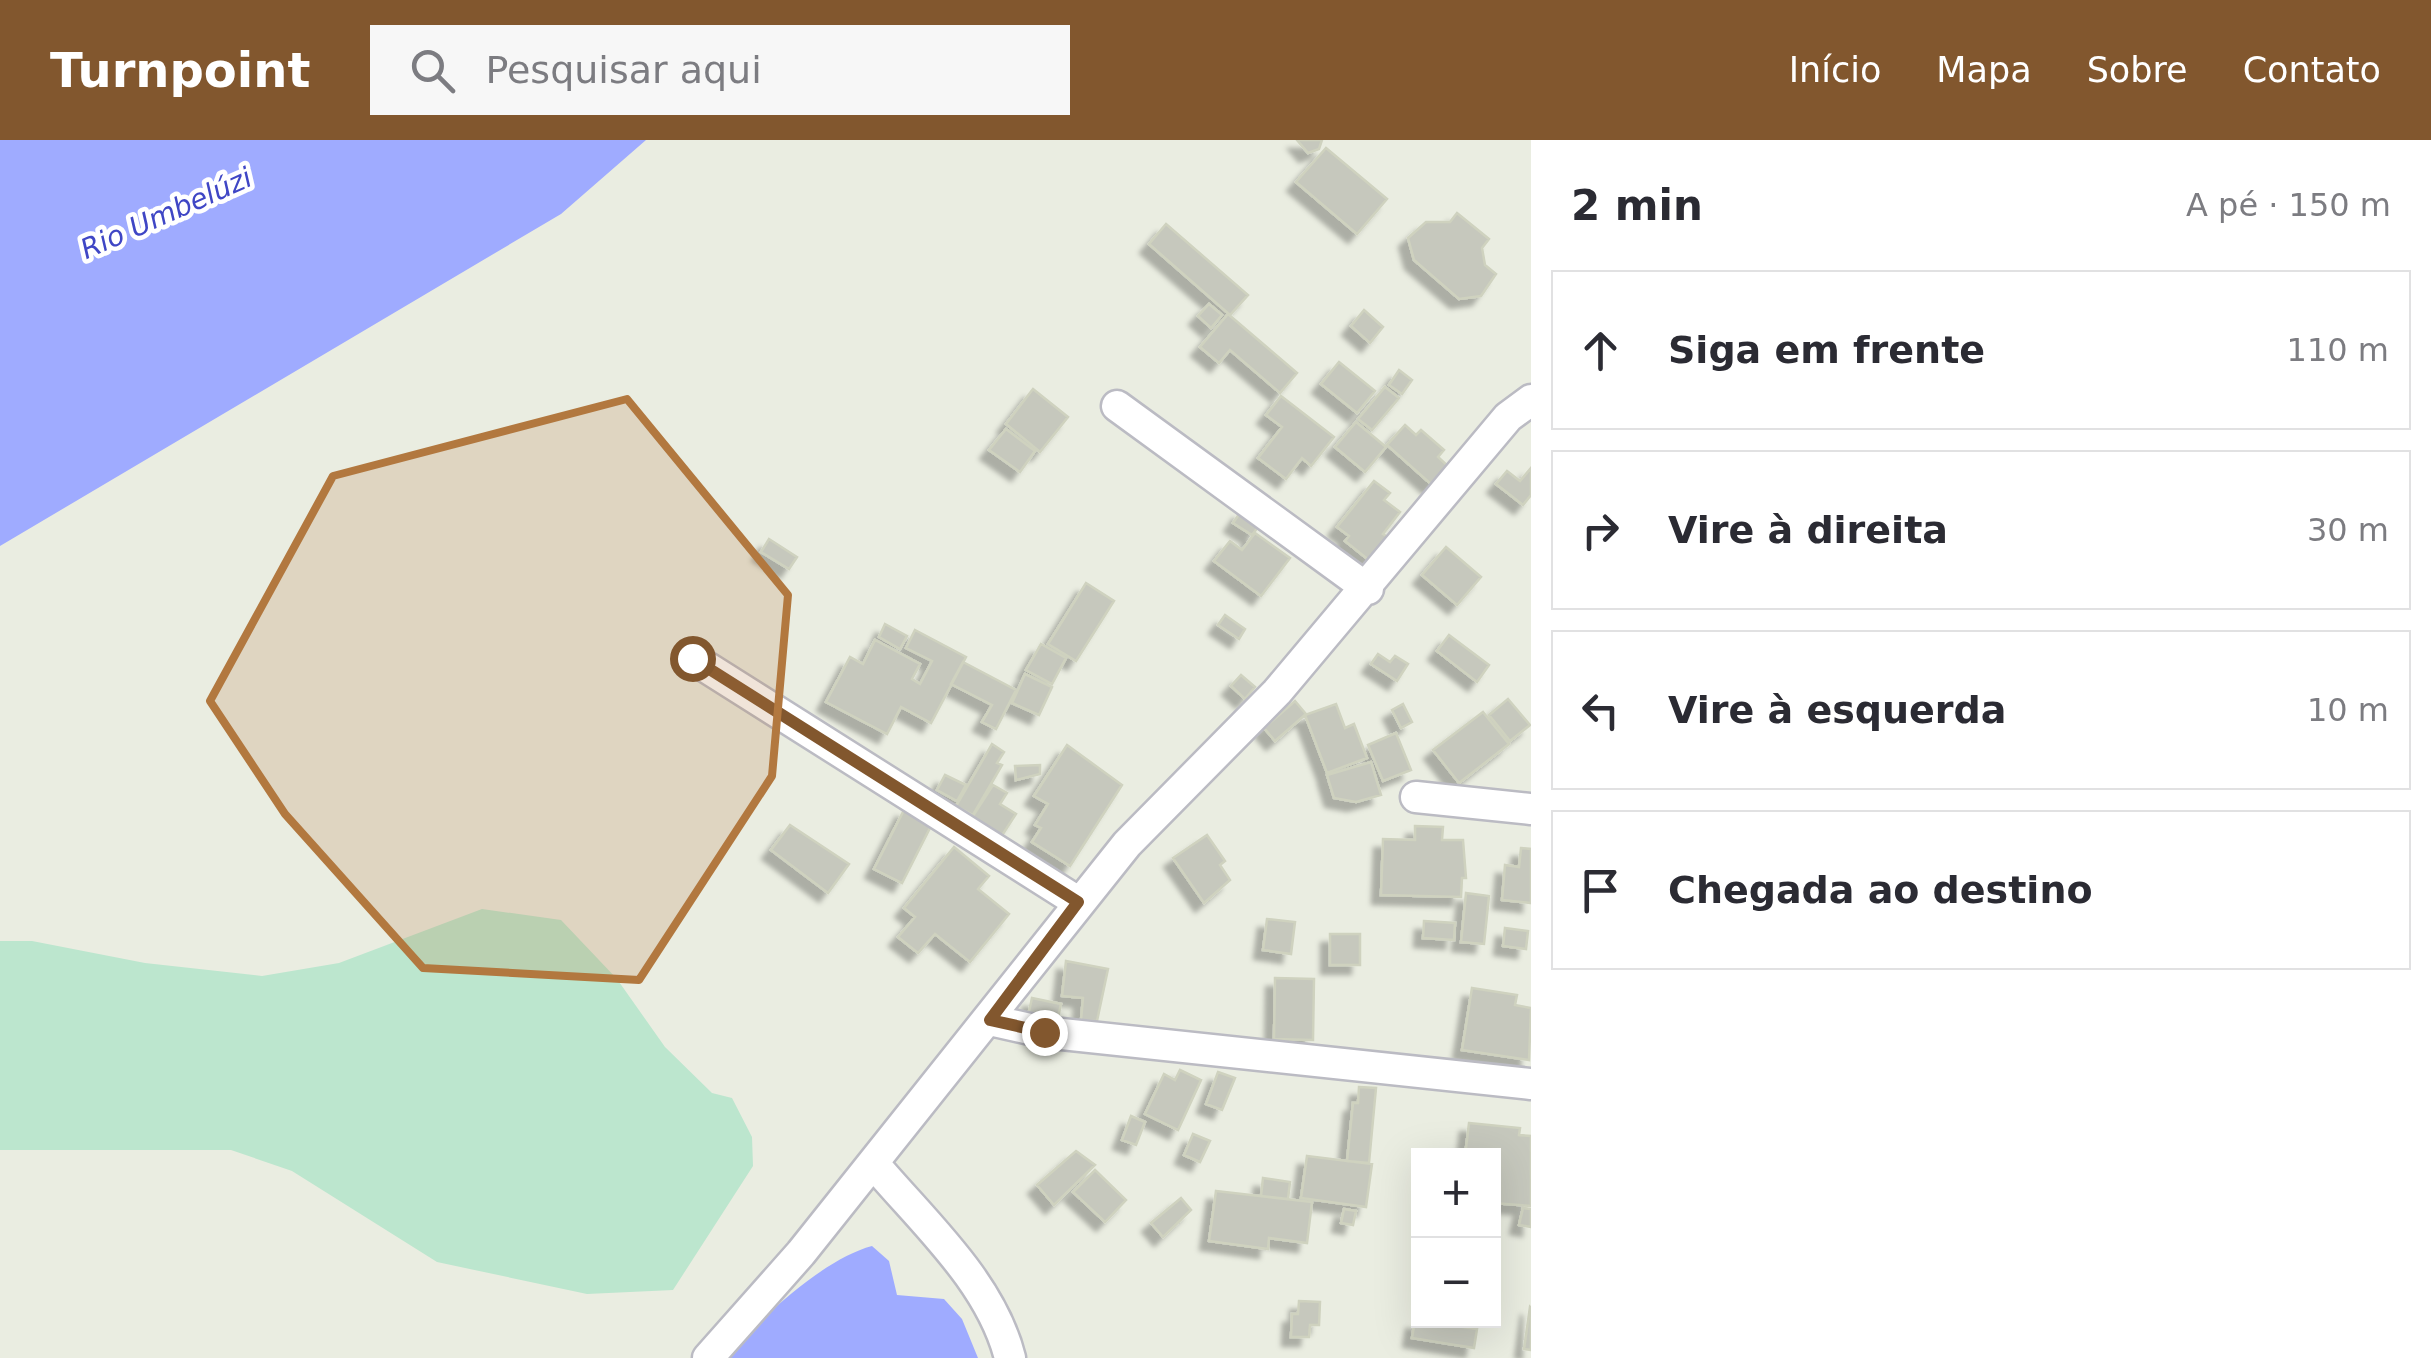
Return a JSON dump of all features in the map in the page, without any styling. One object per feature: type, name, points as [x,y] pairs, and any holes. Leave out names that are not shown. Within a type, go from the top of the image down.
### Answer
[{"type":"street","points":[[708,1358],[874,1164],[1127,844],[1277,692],[1508,417],[1531,400]]},
{"type":"street","points":[[1117,406],[1368,588]]},
{"type":"street","points":[[692,658],[1078,902]]},
{"type":"street","points":[[1416,797],[1531,809]]},
{"type":"street","points":[[990,1020],[1062,1034],[1531,1084]]},
{"type":"street","points":[[874,1164],[981,1292],[1005,1336],[1010,1358]]},
{"type":"highlighted area","points":[[627,399],[788,595],[772,776],[639,980],[423,968],[285,814],[210,701],[333,476]]},
{"type":"green space","points":[[482,909],[561,920],[617,979],[665,1047],[712,1093],[732,1098],[752,1137],[753,1166],[673,1290],[587,1294],[437,1262],[292,1171],[231,1150],[0,1150],[0,941],[32,941],[145,963],[262,976],[339,963]]},
{"type":"water","name":"Rio Umbelúzi","points":[[0,140],[646,140],[561,214],[0,546]]},
{"type":"water","points":[[872,1246],[889,1261],[897,1295],[944,1299],[962,1319],[978,1358],[726,1358],[774,1309],[813,1277]]},
{"type":"building","points":[[1297,140],[1322,140],[1319,149],[1308,153]]},
{"type":"building","points":[[1326,148],[1387,199],[1357,234],[1296,182]]},
{"type":"building","points":[[1457,213],[1489,239],[1482,248],[1485,265],[1496,274],[1481,296],[1459,299],[1414,260],[1408,238],[1426,222],[1450,222]]},
{"type":"building","points":[[1166,224],[1248,295],[1230,315],[1149,244]]},
{"type":"building","points":[[1209,304],[1222,315],[1211,328],[1198,316]]},
{"type":"building","points":[[1364,310],[1383,327],[1370,343],[1351,326]]},
{"type":"building","points":[[1228,314],[1297,373],[1280,393],[1230,350],[1219,363],[1200,347]]},
{"type":"building","points":[[1339,362],[1375,391],[1357,413],[1321,384]]},
{"type":"building","points":[[1399,370],[1412,380],[1402,394],[1389,385]]},
{"type":"building","points":[[1385,387],[1399,398],[1372,430],[1358,419]]},
{"type":"building","points":[[1033,389],[1068,417],[1040,452],[1006,424]]},
{"type":"building","points":[[1281,396],[1334,437],[1311,466],[1302,458],[1286,479],[1258,458],[1282,427],[1266,415]]},
{"type":"building","points":[[1356,422],[1386,447],[1365,472],[1335,447]]},
{"type":"building","points":[[1405,425],[1416,435],[1421,430],[1444,450],[1438,457],[1449,467],[1432,485],[1387,445]]},
{"type":"building","points":[[1006,429],[1035,451],[1020,472],[989,450]]},
{"type":"building","points":[[1531,468],[1531,495],[1523,505],[1496,484],[1507,471],[1520,481]]},
{"type":"building","points":[[1374,481],[1390,493],[1384,500],[1400,512],[1383,534],[1389,538],[1370,561],[1345,541],[1349,536],[1337,527]]},
{"type":"building","points":[[1242,510],[1261,523],[1252,535],[1233,523]]},
{"type":"building","points":[[1255,533],[1290,558],[1261,596],[1214,561],[1230,541],[1242,550]]},
{"type":"building","points":[[769,539],[797,557],[789,569],[761,552]]},
{"type":"building","points":[[1446,547],[1481,577],[1457,605],[1422,575]]},
{"type":"building","points":[[1086,583],[1114,601],[1076,661],[1048,644]]},
{"type":"building","points":[[1225,615],[1245,629],[1239,639],[1218,625]]},
{"type":"building","points":[[885,624],[907,636],[900,649],[879,637]]},
{"type":"building","points":[[915,630],[966,657],[931,723],[901,707],[887,734],[826,702],[850,657],[863,664],[875,640],[920,664],[912,679],[920,684],[932,661],[906,648]]},
{"type":"building","points":[[1449,635],[1489,665],[1477,682],[1437,651]]},
{"type":"building","points":[[1041,644],[1066,658],[1052,684],[1026,670]]},
{"type":"building","points":[[1378,654],[1390,662],[1395,656],[1408,664],[1397,681],[1371,664]]},
{"type":"building","points":[[963,662],[1016,690],[996,729],[982,722],[992,705],[951,684]]},
{"type":"building","points":[[1025,674],[1052,687],[1039,715],[1012,703]]},
{"type":"building","points":[[1241,675],[1255,687],[1245,699],[1231,686]]},
{"type":"building","points":[[1508,699],[1530,725],[1510,741],[1489,715]]},
{"type":"building","points":[[1295,701],[1306,714],[1275,741],[1264,728]]},
{"type":"building","points":[[1336,704],[1345,728],[1354,724],[1367,758],[1327,773],[1305,715]]},
{"type":"building","points":[[1403,704],[1412,722],[1401,728],[1392,710]]},
{"type":"building","points":[[1483,712],[1509,744],[1459,783],[1433,750]]},
{"type":"building","points":[[1396,733],[1411,770],[1383,781],[1368,745]]},
{"type":"building","points":[[992,744],[1004,752],[997,763],[1002,765],[973,815],[956,806]]},
{"type":"building","points":[[1067,745],[1122,785],[1070,866],[1032,842],[1041,828],[1035,825],[1048,804],[1034,796]]},
{"type":"building","points":[[1371,762],[1381,795],[1356,802],[1334,798],[1327,775]]},
{"type":"building","points":[[1040,765],[1040,774],[1016,780],[1015,766]]},
{"type":"building","points":[[945,775],[966,785],[957,801],[937,790]]},
{"type":"building","points":[[993,785],[1007,793],[1000,804],[1016,814],[1001,837],[971,819]]},
{"type":"building","points":[[905,808],[933,822],[902,883],[874,869]]},
{"type":"building","points":[[790,825],[849,864],[828,893],[771,850]]},
{"type":"building","points":[[1415,826],[1443,827],[1442,840],[1463,840],[1466,878],[1462,878],[1461,897],[1381,895],[1383,839],[1415,840]]},
{"type":"building","points":[[1207,835],[1225,861],[1220,865],[1230,880],[1204,903],[1173,858]]},
{"type":"building","points":[[954,847],[989,876],[978,889],[1009,914],[970,962],[935,934],[918,953],[898,937],[915,917],[904,908]]},
{"type":"building","points":[[1521,848],[1531,849],[1531,903],[1502,900],[1505,865],[1519,867]]},
{"type":"building","points":[[1466,893],[1489,896],[1484,944],[1461,942]]},
{"type":"building","points":[[1267,919],[1295,922],[1291,954],[1263,950]]},
{"type":"building","points":[[1424,921],[1455,923],[1454,940],[1423,938]]},
{"type":"building","points":[[1505,928],[1528,931],[1526,949],[1503,946]]},
{"type":"building","points":[[1330,934],[1360,934],[1360,965],[1330,965]]},
{"type":"building","points":[[1066,961],[1108,969],[1097,1021],[1081,1020],[1083,998],[1062,996]]},
{"type":"building","points":[[1275,978],[1314,979],[1313,1040],[1274,1039]]},
{"type":"building","points":[[1472,988],[1517,995],[1515,1005],[1531,1008],[1529,1060],[1462,1050]]},
{"type":"building","points":[[1032,998],[1061,1004],[1057,1022],[1028,1016]]},
{"type":"building","points":[[1180,1070],[1201,1080],[1178,1130],[1145,1114],[1164,1074],[1175,1080]]},
{"type":"building","points":[[1218,1072],[1235,1078],[1222,1110],[1206,1104]]},
{"type":"building","points":[[1359,1087],[1376,1088],[1369,1163],[1347,1161],[1353,1103],[1358,1103]]},
{"type":"building","points":[[1131,1116],[1145,1122],[1136,1145],[1122,1140]]},
{"type":"building","points":[[1469,1123],[1520,1128],[1519,1135],[1531,1136],[1531,1206],[1501,1204],[1501,1148],[1466,1148]]},
{"type":"building","points":[[1193,1134],[1210,1141],[1200,1162],[1184,1155]]},
{"type":"building","points":[[1076,1151],[1095,1165],[1054,1205],[1037,1185]]},
{"type":"building","points":[[1307,1156],[1372,1164],[1366,1207],[1301,1198]]},
{"type":"building","points":[[1095,1170],[1126,1200],[1105,1222],[1073,1192]]},
{"type":"building","points":[[1263,1178],[1290,1182],[1288,1199],[1261,1196]]},
{"type":"building","points":[[1216,1191],[1312,1202],[1307,1243],[1269,1238],[1268,1249],[1209,1241]]},
{"type":"building","points":[[1181,1198],[1191,1210],[1163,1237],[1151,1223]]},
{"type":"building","points":[[1523,1208],[1531,1209],[1531,1227],[1519,1225]]},
{"type":"building","points":[[1344,1209],[1356,1211],[1353,1225],[1341,1223]]},
{"type":"building","points":[[1299,1301],[1320,1302],[1319,1325],[1310,1325],[1309,1337],[1291,1337],[1292,1314],[1298,1314]]},
{"type":"building","points":[[1531,1308],[1531,1350],[1524,1349]]},
{"type":"building","points":[[1414,1328],[1477,1329],[1474,1348],[1412,1338]]},
{"type":"route","points":[[692,658],[1078,902],[990,1020],[1044,1032]]}]
